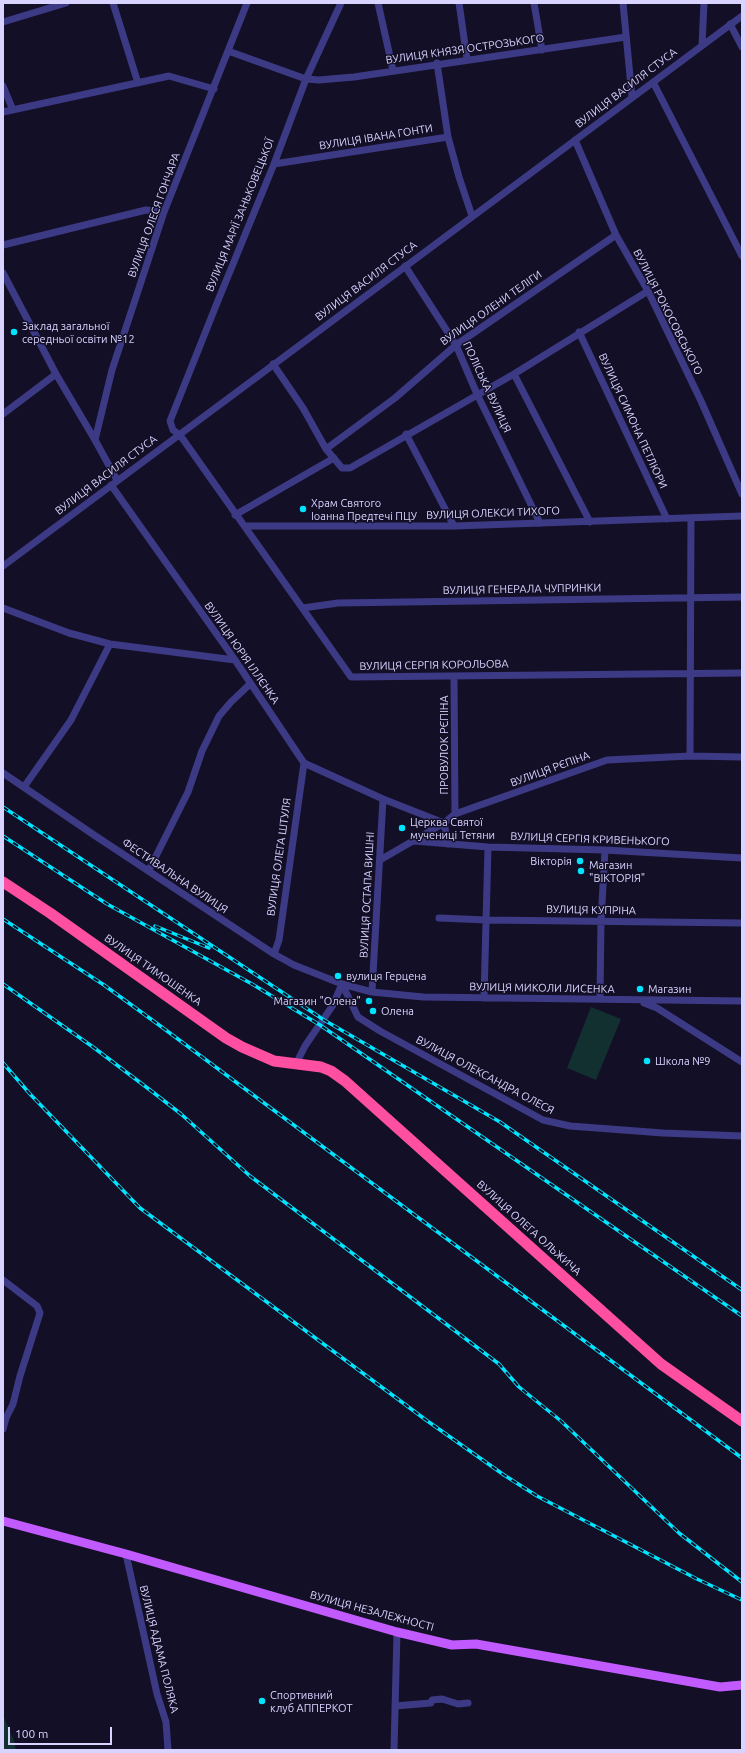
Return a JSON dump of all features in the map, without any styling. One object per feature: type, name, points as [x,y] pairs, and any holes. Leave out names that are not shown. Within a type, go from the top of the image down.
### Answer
[{"type":"highway","name":"ВУЛИЦЯ ТИМОШЕНКА","points":[[3,882],[50,913],[226,1038],[274,1061],[296,1064]]},
{"type":"highway","name":"ВУЛИЦЯ ОЛЕГА ОЛЬЖИЧА","points":[[296,1064],[331,1071],[345,1080],[661,1364],[742,1421]]},
{"type":"main road","name":"ВУЛИЦЯ НЕЗАЛЕЖНОСТІ","points":[[3,1521],[126,1554],[397,1632],[452,1645],[476,1644],[720,1688],[742,1685]]},
{"type":"street","points":[[3,22],[66,3]]},
{"type":"street","points":[[113,3],[138,83]]},
{"type":"street","name":"ВУЛИЦЯ ОЛЕСЯ ГОНЧАРА","points":[[96,440],[112,370],[164,212],[247,3]]},
{"type":"street","name":"ВУЛИЦЯ МАРІЇ ЗАНЬКОВЕЦЬКОЇ","points":[[180,435],[173,430],[170,422],[274,164],[306,79],[341,3]]},
{"type":"street","points":[[378,3],[393,70]]},
{"type":"street","points":[[459,3],[467,60]]},
{"type":"street","points":[[534,3],[542,50]]},
{"type":"street","points":[[623,3],[632,97]]},
{"type":"street","points":[[702,45],[704,3]]},
{"type":"street","name":"ВУЛИЦЯ ВАСИЛЯ СТУСА","points":[[3,566],[742,16]]},
{"type":"street","points":[[730,24],[742,47]]},
{"type":"street","name":"ВУЛИЦЯ КНЯЗЯ ОСТРОЗЬКОГО","points":[[228,51],[306,79],[319,80],[542,50],[626,37]]},
{"type":"street","points":[[437,63],[448,137]]},
{"type":"street","points":[[3,112],[169,76],[214,89]]},
{"type":"street","points":[[653,82],[742,256]]},
{"type":"street","points":[[3,86],[14,110]]},
{"type":"street","name":"ВУЛИЦЯ ІВАНА ГОНТИ","points":[[274,164],[448,137],[472,216]]},
{"type":"street","name":"ВУЛИЦЯ РОКОСОВСЬКОГО","points":[[575,140],[616,235],[648,291],[701,401],[742,494]]},
{"type":"street","points":[[3,245],[146,210],[164,212]]},
{"type":"street","name":"ВУЛИЦЯ ОЛЕНИ ТЕЛІГИ","points":[[326,449],[395,398],[456,345],[616,235]]},
{"type":"street","name":"ПОЛІСЬКА ВУЛИЦЯ","points":[[405,266],[456,345],[477,394],[540,523]]},
{"type":"street","points":[[3,273],[56,374],[96,440],[117,480]]},
{"type":"street","points":[[273,364],[303,408],[326,449],[342,468],[350,468],[406,434],[514,374],[579,332],[648,291]]},
{"type":"street","name":"ВУЛИЦЯ СИМОНА ПЕТЛЮРИ","points":[[579,332],[667,518]]},
{"type":"street","points":[[3,414],[56,374]]},
{"type":"street","points":[[514,374],[590,522]]},
{"type":"street","points":[[406,434],[454,526]]},
{"type":"street","name":"ВУЛИЦЯ СЕРГІЯ КОРОЛЬОВА","points":[[180,435],[351,678],[742,673]]},
{"type":"street","points":[[235,515],[334,458]]},
{"type":"street","name":"ВУЛИЦЯ ЮРІЯ ІЛЛЄНКА","points":[[111,486],[234,660],[304,763]]},
{"type":"street","name":"ВУЛИЦЯ ОЛЕКСИ ТИХОГО","points":[[244,526],[454,526],[742,516]]},
{"type":"street","points":[[690,756],[692,674],[690,598],[691,518]]},
{"type":"street","name":"ВУЛИЦЯ ГЕНЕРАЛА ЧУПРИНКИ","points":[[303,608],[346,603],[742,597]]},
{"type":"street","points":[[3,608],[69,633],[110,644],[234,660]]},
{"type":"street","points":[[24,787],[71,720],[110,644]]},
{"type":"street","name":"ПРОВУЛОК РЄПІНА","points":[[454,676],[455,814]]},
{"type":"street","points":[[149,870],[188,792],[202,751],[219,716],[250,684]]},
{"type":"street","name":"ВУЛИЦЯ РЄПІНА","points":[[380,860],[444,823],[455,814],[607,760],[690,756],[742,757]]},
{"type":"street","points":[[304,763],[383,799],[444,823],[448,844]]},
{"type":"street","name":"ВУЛИЦЯ ОЛЕГА ШТУЛЯ","points":[[274,954],[279,940],[304,763]]},
{"type":"street","name":"ФЕСТИВАЛЬНА ВУЛИЦЯ","points":[[3,773],[274,954],[304,969],[342,984]]},
{"type":"street","name":"ВУЛИЦЯ ОСТАПА ВИШНІ","points":[[372,992],[383,799]]},
{"type":"street","name":"ВУЛИЦЯ СЕРГІЯ КРИВЕНЬКОГО","points":[[414,841],[448,844],[605,850],[742,858]]},
{"type":"street","points":[[484,998],[488,846]]},
{"type":"street","points":[[600,999],[601,921],[605,850]]},
{"type":"street","name":"ВУЛИЦЯ КУПРІНА","points":[[440,918],[486,920],[742,923]]},
{"type":"street","points":[[296,1064],[305,1046],[333,1005],[342,984]]},
{"type":"street","name":"ВУЛИЦЯ МИКОЛИ ЛИСЕНКА","points":[[342,984],[372,992],[416,996],[742,1001]]},
{"type":"street","name":"ВУЛИЦЯ ОЛЕКСАНДРА ОЛЕСЯ","points":[[342,984],[358,1017],[393,1038],[543,1120],[570,1126],[664,1133],[742,1136]]},
{"type":"street","points":[[630,1000],[657,1008],[742,1062]]},
{"type":"street","points":[[3,1280],[37,1306],[40,1313],[3,1429]]},
{"type":"street","name":"ВУЛИЦЯ АДАМА ПОЛЯКА","points":[[126,1554],[157,1694],[166,1722],[168,1750]]},
{"type":"street","points":[[394,1750],[397,1632]]},
{"type":"street","points":[[395,1706],[431,1703],[432,1700],[442,1699],[458,1704],[468,1703]]},
{"type":"green space","points":[[591,1007],[621,1019],[596,1080],[567,1068]]},
{"type":"green space","points":[[3,1715],[14,1741],[16,1750],[3,1750]]},
{"type":"railway","points":[[3,807],[324,1020],[500,1122],[742,1290]]},
{"type":"railway","points":[[3,836],[107,904],[252,984],[320,1025],[742,1316]]},
{"type":"railway","points":[[3,919],[104,985],[159,1025],[742,1458]]},
{"type":"railway","points":[[155,926],[209,948]]},
{"type":"railway","points":[[3,984],[93,1047],[154,1093],[181,1114],[250,1176],[499,1364],[519,1387],[561,1421],[679,1533],[742,1582]]},
{"type":"railway","points":[[3,1063],[30,1094],[140,1208],[426,1420],[504,1475],[537,1496],[697,1579],[742,1600]]},
{"type":"place","name":"Заклад загальної середньої освіти №12","points":[[14,332]]},
{"type":"place","name":"Храм Святого Іоанна Предтечі ПЦУ","points":[[303,509]]},
{"type":"place","name":"Церква Святої мучениці Тетяни","points":[[402,828]]},
{"type":"place","name":"Вікторія","points":[[580,861]]},
{"type":"place","name":"Магазин \"ВІКТОРІЯ\"","points":[[581,871]]},
{"type":"place","name":"вулиця Герцена","points":[[338,976]]},
{"type":"place","name":"Магазин","points":[[640,989]]},
{"type":"place","name":"Магазин \"Олена\"","points":[[369,1001]]},
{"type":"place","name":"Олена","points":[[373,1011]]},
{"type":"place","name":"Школа №9","points":[[647,1061]]},
{"type":"place","name":"Спортивний клуб АППЕРКОТ","points":[[262,1701]]}]
